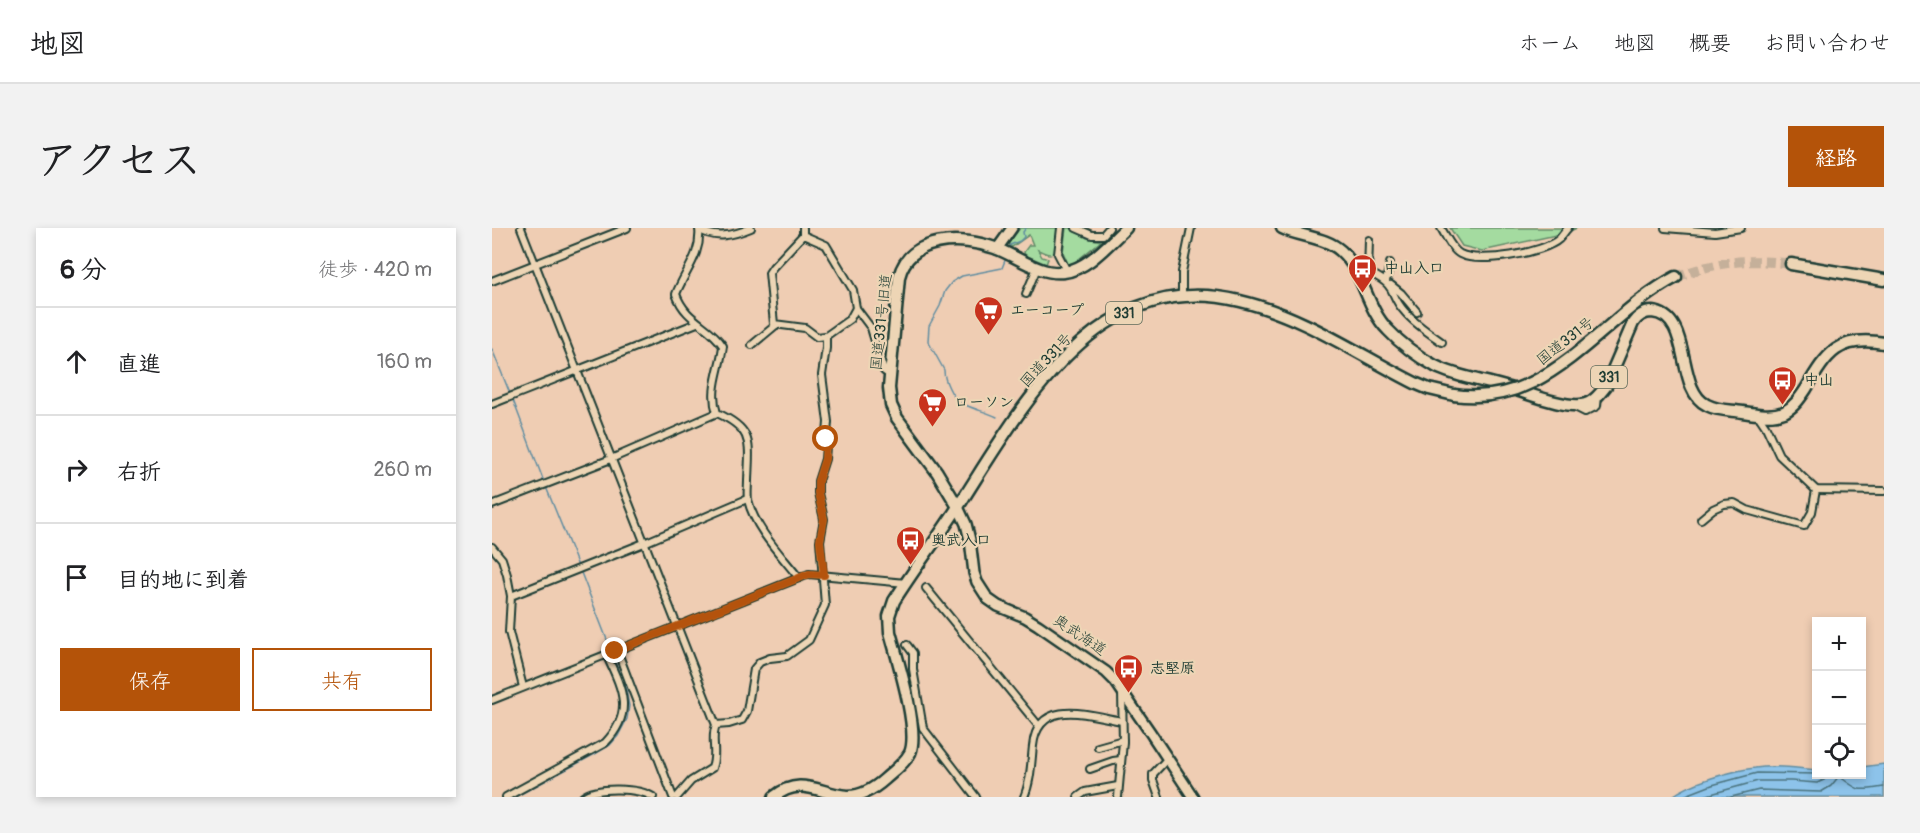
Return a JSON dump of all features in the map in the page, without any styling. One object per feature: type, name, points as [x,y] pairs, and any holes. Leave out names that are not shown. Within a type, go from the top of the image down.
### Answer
[{"type":"highway","points":[[1066,271],[1079,268],[1088,262],[1126,228]]},
{"type":"highway","name":"331","points":[[1282,228],[1332,244],[1338,249],[1364,277],[1385,327],[1399,341],[1427,361],[1437,367],[1462,375],[1570,405],[1586,404],[1599,395],[1606,386],[1633,323],[1640,316],[1651,312],[1664,317],[1674,327],[1694,391],[1702,402],[1719,409],[1758,415],[1776,414],[1794,405],[1825,358],[1840,346],[1862,340],[1884,343]]},
{"type":"highway","name":"国道331号旧道","points":[[958,507],[938,472],[897,418],[890,396],[899,277],[903,265],[910,255],[925,245],[980,244],[1004,252],[1037,268],[1054,272],[1066,271]]},
{"type":"highway","points":[[1791,264],[1884,280]]},
{"type":"highway","name":"国道331号","points":[[774,797],[797,786],[849,796],[864,793],[875,788],[903,763],[910,752],[913,728],[889,625],[894,601],[1023,407],[1066,355],[1113,319],[1147,303],[1182,296],[1204,296],[1241,301],[1274,311],[1319,332],[1429,389],[1454,395],[1496,395],[1533,382],[1562,365],[1644,297],[1676,277]]},
{"type":"street","points":[[521,228],[716,725],[713,732],[716,757],[712,768],[692,780],[677,797]]},
{"type":"street","points":[[492,281],[627,228]]},
{"type":"street","points":[[699,229],[709,236],[716,236],[751,228]]},
{"type":"street","points":[[1004,252],[1012,228]]},
{"type":"street","points":[[1061,228],[1058,254],[1066,271]]},
{"type":"street","points":[[1076,228],[1092,235],[1103,235],[1109,228]]},
{"type":"street","points":[[1182,296],[1182,273],[1191,228]]},
{"type":"street","points":[[1442,228],[1456,252],[1476,257],[1534,251],[1558,240],[1568,228]]},
{"type":"street","points":[[1665,228],[1715,232],[1741,228]]},
{"type":"street","points":[[699,229],[700,238],[695,258],[676,294],[681,306],[697,323],[718,338],[723,346],[721,365],[714,384],[713,401],[717,413],[732,420],[745,431],[749,448],[747,499],[768,539],[799,578]]},
{"type":"street","points":[[776,325],[774,324],[769,273],[803,232],[826,245],[853,290],[856,308],[872,328],[884,371],[890,375]]},
{"type":"street","points":[[1369,240],[1364,277],[1372,274],[1388,283],[1401,292],[1417,312]]},
{"type":"street","points":[[1390,262],[1388,283],[1404,312],[1442,342]]},
{"type":"street","points":[[1026,294],[1037,268]]},
{"type":"street","points":[[752,345],[776,325],[805,328],[817,337],[826,336],[850,319],[856,308]]},
{"type":"street","points":[[492,404],[697,323]]},
{"type":"street","points":[[716,725],[742,720],[747,711],[754,669],[760,662],[770,658],[787,656],[809,640],[825,605],[820,541],[824,519],[818,493],[818,481],[825,459],[828,422],[822,375],[826,336]]},
{"type":"street","points":[[492,505],[612,459],[717,413]]},
{"type":"street","points":[[1758,415],[1779,455],[1816,490],[1884,491]]},
{"type":"street","points":[[1701,519],[1713,509],[1734,503],[1747,510],[1803,526],[1812,512],[1816,490]]},
{"type":"street","points":[[512,596],[747,499]]},
{"type":"street","name":"奥武海道","points":[[958,507],[970,540],[974,573],[981,590],[988,599],[998,606],[1025,617],[1106,672],[1193,797]]},
{"type":"street","points":[[492,547],[502,560],[512,596],[509,632],[523,687]]},
{"type":"street","points":[[492,700],[809,574],[906,582]]},
{"type":"street","points":[[926,588],[1038,725]]},
{"type":"street","points":[[907,645],[913,653],[913,669],[923,728],[976,797]]},
{"type":"street","points":[[616,651],[673,797]]},
{"type":"street","points":[[506,797],[604,743],[615,732],[621,722],[624,708],[623,697],[607,654]]},
{"type":"street","points":[[1118,797],[1123,740],[1122,692]]},
{"type":"street","points":[[1024,797],[1029,786],[1034,736],[1038,725],[1052,716],[1073,712],[1122,720]]},
{"type":"street","points":[[1098,747],[1123,740]]},
{"type":"street","points":[[1159,797],[1153,774],[1168,758]]},
{"type":"street","points":[[1090,769],[1121,760]]},
{"type":"street","points":[[1078,797],[1085,792],[1118,786]]},
{"type":"street","points":[[584,797],[587,794],[601,791],[625,789],[653,797]]},
{"type":"green space","points":[[1020,228],[1059,228],[1057,251],[1050,254],[1038,250],[1042,257],[1048,259],[1046,264],[1025,255],[1024,252],[1029,245],[1033,245],[1029,235],[1012,247],[1008,244]]},
{"type":"green space","points":[[1066,228],[1071,228],[1087,238],[1101,241],[1074,263],[1068,264],[1063,252]]},
{"type":"green space","points":[[1450,228],[1577,228],[1565,233],[1482,251],[1462,246]]},
{"type":"water","points":[[1884,764],[1884,797],[1671,797],[1700,782],[1745,769],[1778,767],[1812,770],[1812,779],[1866,779],[1866,766]]},
{"type":"waterway","points":[[1009,247],[1024,237],[1023,232],[1026,228]]},
{"type":"waterway","points":[[997,417],[970,407],[953,395],[946,382],[944,370],[928,341],[929,326],[945,291],[952,282],[962,276],[1002,268],[1006,258]]},
{"type":"waterway","points":[[492,349],[511,396]]},
{"type":"waterway","points":[[513,400],[544,482]]},
{"type":"waterway","points":[[546,487],[578,566]]},
{"type":"waterway","points":[[580,570],[611,650]]},
{"type":"waterway","points":[[515,797],[595,754],[610,745],[618,736],[627,719],[629,706],[626,690],[612,654]]},
{"type":"tunnel","points":[[1676,277],[1706,267],[1733,262],[1760,261],[1791,264]]},
{"type":"place","name":"中山入口","points":[[1363,294]]},
{"type":"place","name":"エーコープ","points":[[989,336]]},
{"type":"place","name":"中山","points":[[1783,406]]},
{"type":"place","name":"ローソン","points":[[933,428]]},
{"type":"place","name":"奥武入口","points":[[910,566]]},
{"type":"place","name":"志堅原","points":[[1129,694]]},
{"type":"route","points":[[615,651],[809,574],[824,575],[820,541],[824,519],[818,493],[818,481],[825,459],[826,439]]}]
